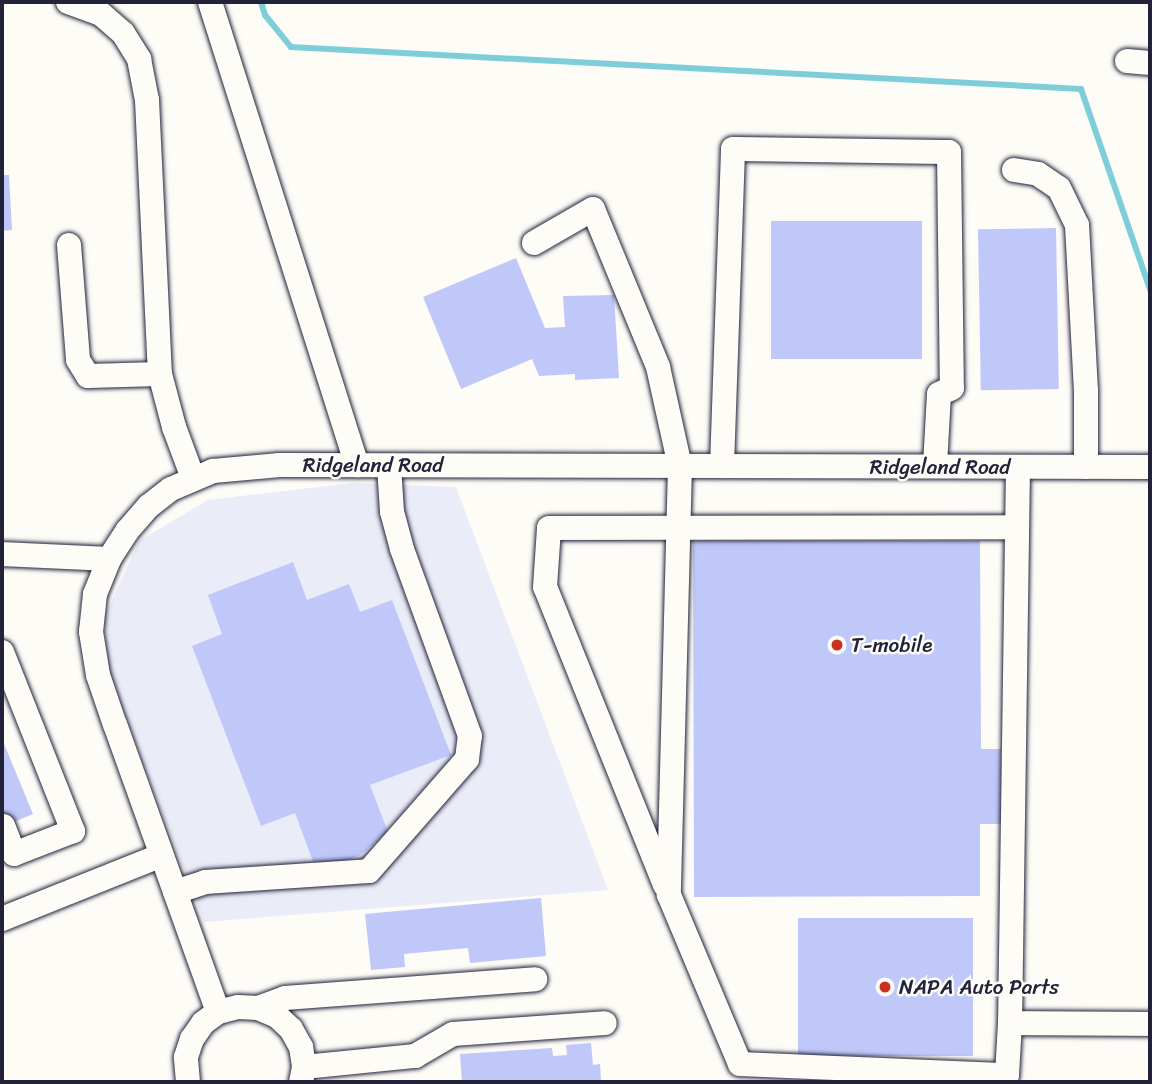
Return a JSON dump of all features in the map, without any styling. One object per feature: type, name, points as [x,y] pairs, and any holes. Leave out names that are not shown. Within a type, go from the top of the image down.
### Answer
[{"type":"street","points":[[68,2],[101,13],[122,33],[139,59],[147,100],[160,374],[173,427],[193,478]]},
{"type":"street","points":[[210,2],[357,465]]},
{"type":"street","points":[[722,466],[733,149],[949,152],[952,388],[939,394],[935,466]]},
{"type":"street","points":[[1014,170],[1038,174],[1059,187],[1077,225],[1086,390],[1086,467]]},
{"type":"street","points":[[534,243],[593,209],[658,367],[680,466],[669,895]]},
{"type":"street","points":[[69,246],[78,360],[88,376],[160,374]]},
{"type":"street","name":"Ridgeland Road","points":[[218,1013],[96,664],[91,632],[95,594],[108,559],[149,506],[193,478],[245,467],[357,465],[1150,467]]},
{"type":"street","points":[[175,892],[205,882],[369,871],[467,759],[470,736],[402,549],[392,512],[389,466]]},
{"type":"street","points":[[1017,467],[1017,527],[1010,1023],[1007,1075],[740,1065],[545,587],[549,528],[678,525],[1017,527]]},
{"type":"street","points":[[2,554],[108,559]]},
{"type":"street","points":[[2,652],[74,831],[14,854],[3,827]]},
{"type":"street","points":[[2,919],[162,855]]},
{"type":"street","points":[[258,1008],[285,998],[535,979]]},
{"type":"street","points":[[188,1082],[186,1057],[192,1039],[203,1023],[218,1013],[238,1007],[258,1008],[276,1016],[291,1029],[301,1047],[303,1075],[415,1056],[453,1034],[605,1023]]},
{"type":"street","points":[[1010,1023],[1150,1024]]},
{"type":"shaded area","points":[[353,483],[456,487],[608,890],[204,922],[109,673],[104,618],[139,541],[208,500]]},
{"type":"building","points":[[2,175],[9,175],[12,230],[2,231]]},
{"type":"building","points":[[771,221],[922,221],[922,359],[771,359]]},
{"type":"building","points":[[1056,228],[1059,389],[981,390],[978,229]]},
{"type":"building","points":[[516,258],[545,328],[565,327],[563,296],[614,295],[619,378],[575,380],[575,374],[539,376],[532,359],[461,389],[423,297]]},
{"type":"building","name":"T-mobile","points":[[693,541],[980,541],[981,749],[1001,749],[1001,824],[980,824],[980,896],[694,897]]},
{"type":"building","points":[[293,562],[307,600],[349,584],[360,612],[392,600],[451,755],[370,785],[388,832],[360,855],[347,861],[314,864],[295,813],[261,826],[192,646],[222,634],[208,595]]},
{"type":"building","points":[[2,739],[33,814],[2,827]]},
{"type":"building","points":[[541,898],[546,956],[470,963],[468,948],[404,954],[405,967],[371,970],[365,914]]},
{"type":"building","name":"NAPA Auto Parts","points":[[798,918],[973,918],[973,1056],[798,1056]]},
{"type":"building","points":[[591,1043],[593,1065],[600,1064],[601,1082],[462,1082],[460,1054],[552,1048],[553,1056],[567,1055],[566,1045]]},
{"type":"waterway","points":[[261,2],[265,15],[291,47],[1081,89],[1150,289]]},
{"type":"place","name":"T-mobile","points":[[837,645]]},
{"type":"place","name":"NAPA Auto Parts","points":[[885,987]]}]
